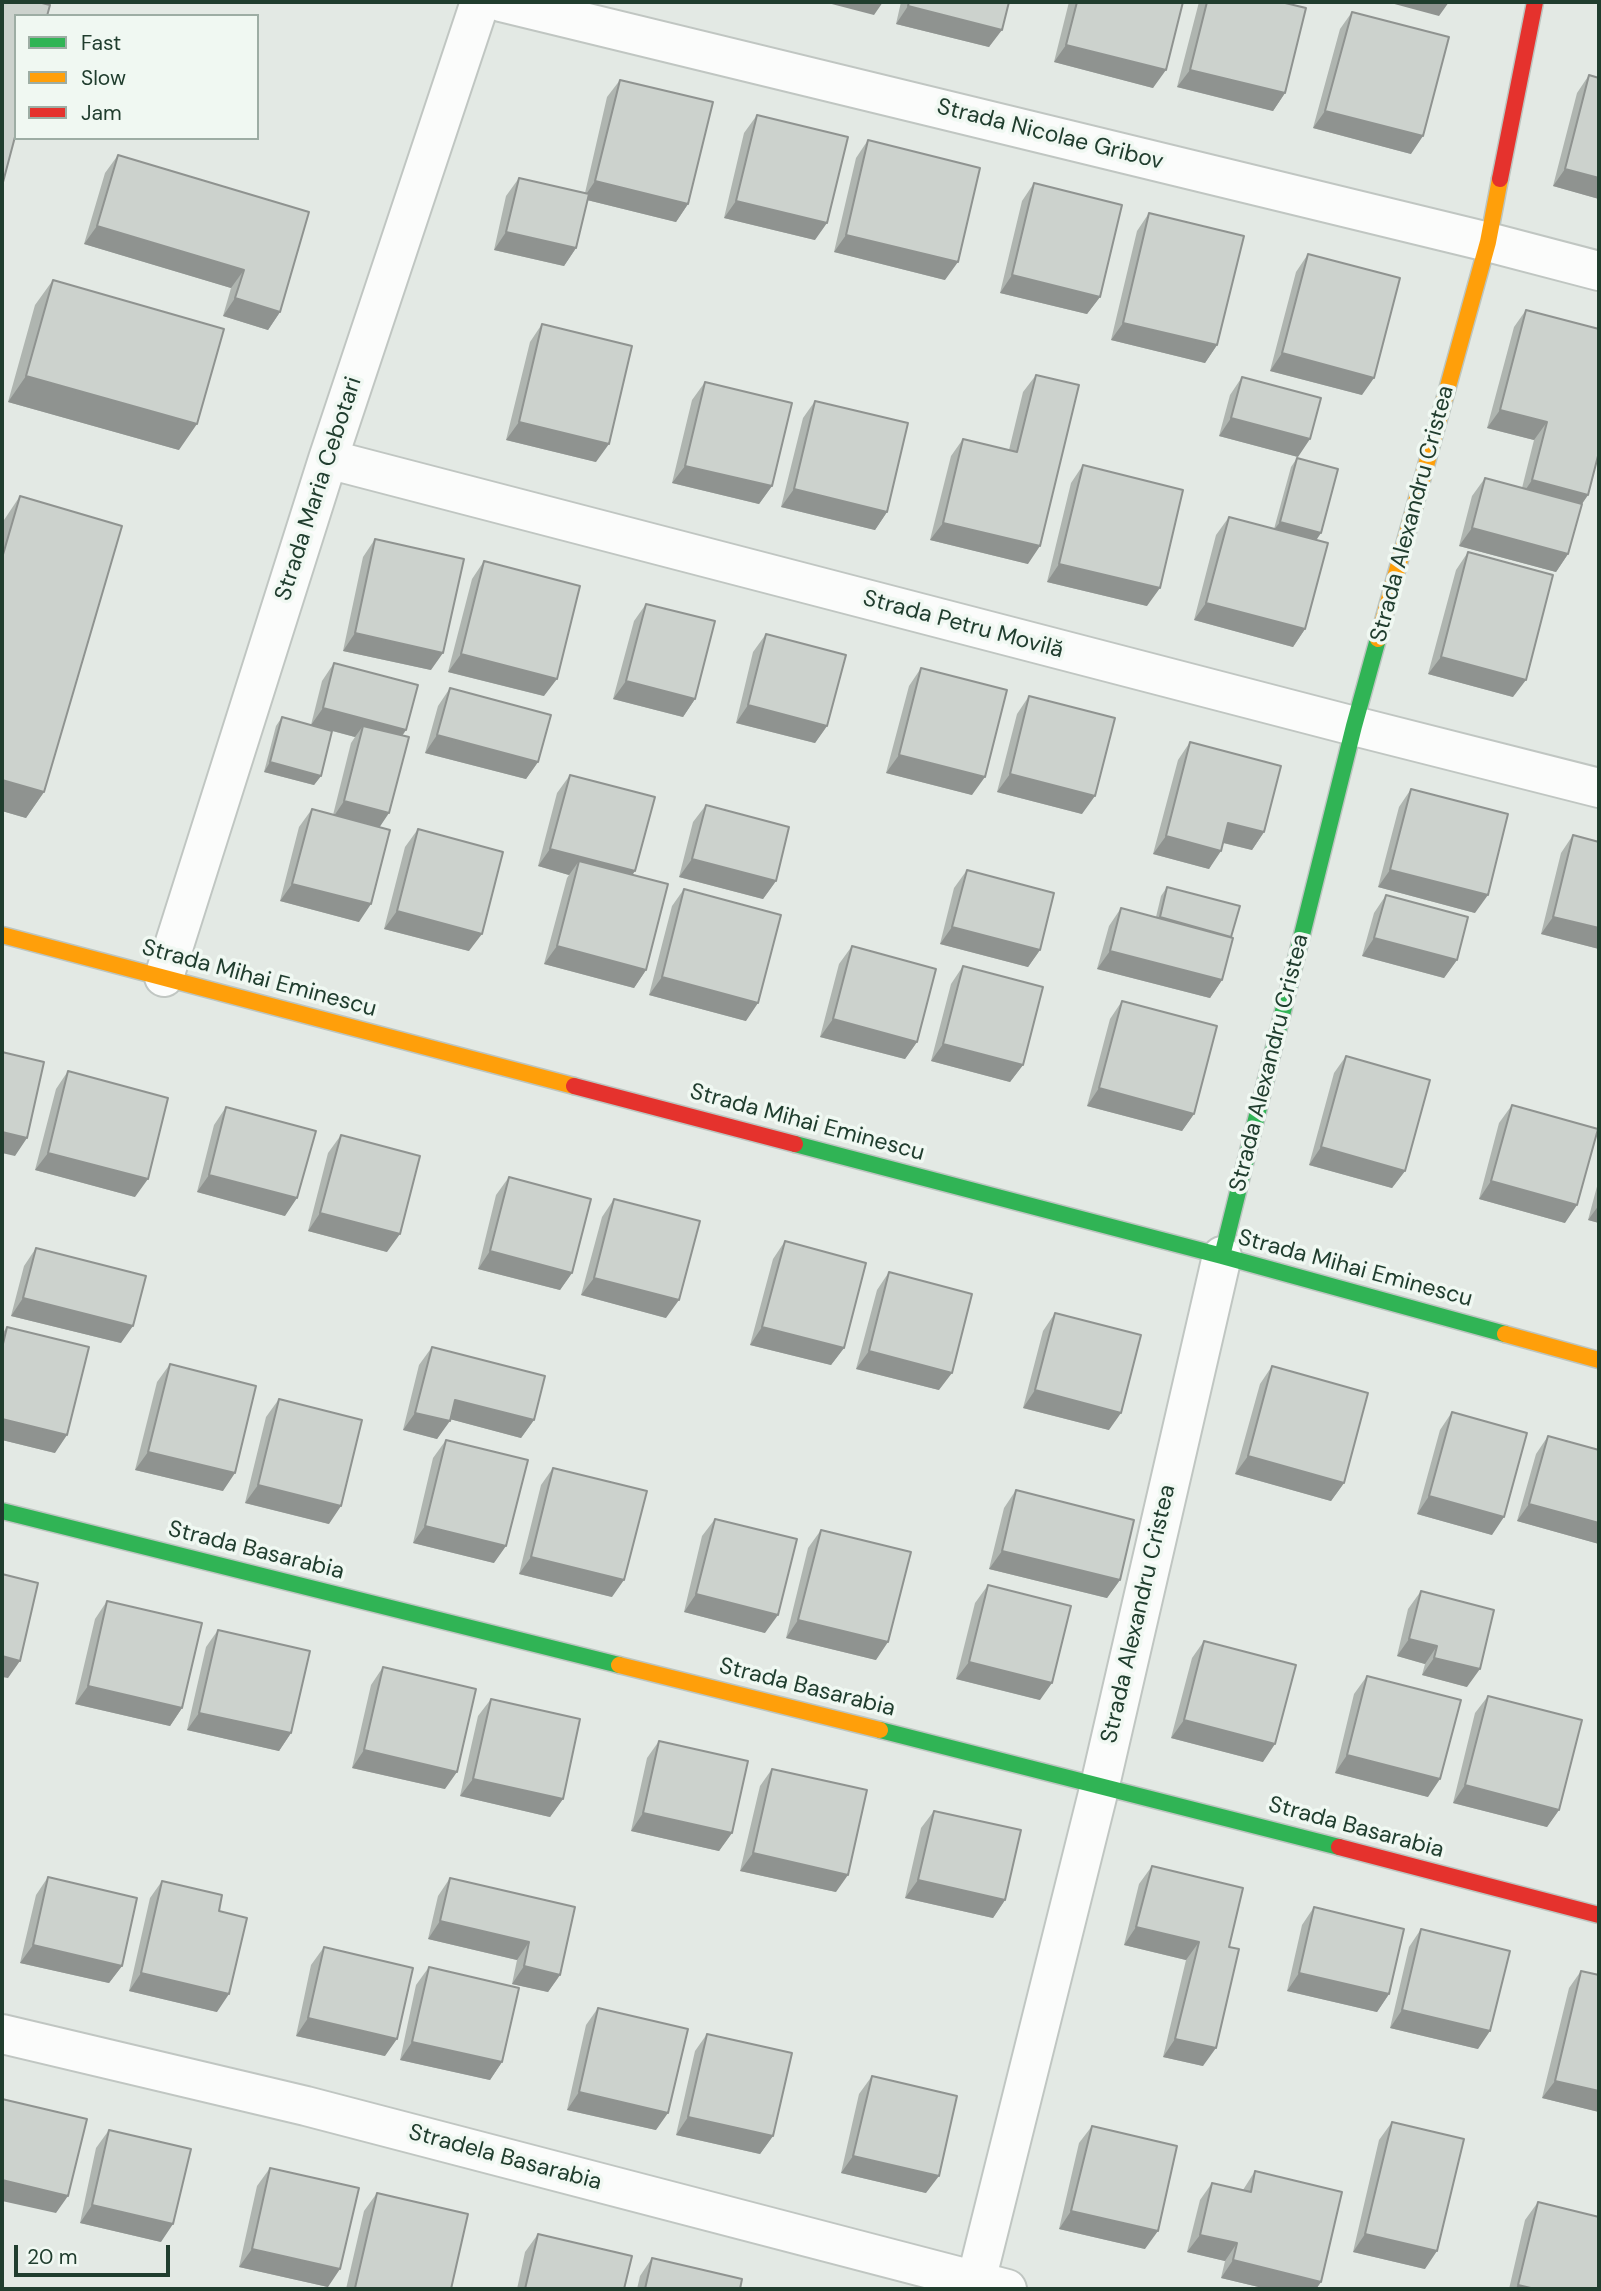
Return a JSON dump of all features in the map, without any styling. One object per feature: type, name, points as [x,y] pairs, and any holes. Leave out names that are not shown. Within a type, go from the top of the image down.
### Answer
[{"type":"street","name":"Strada Maria Cebotari","points":[[164,977],[328,459],[480,2]]},
{"type":"street","name":"Strada Nicolae Gribov","points":[[501,2],[1599,271]]},
{"type":"street","name":"Strada Alexandru Cristea","points":[[985,2286],[1222,1256],[1354,726],[1488,242],[1535,2]]},
{"type":"street","name":"Strada Petru Movilă","points":[[328,459],[1599,788]]},
{"type":"street","name":"Strada Mihai Eminescu","points":[[2,935],[1222,1256],[1599,1360]]},
{"type":"street","name":"Strada Basarabia","points":[[2,1511],[1100,1785],[1599,1915]]},
{"type":"street","name":"Stradela Basarabia","points":[[2,2034],[306,2106],[985,2286]]},
{"type":"building","points":[[2,2],[38,2],[50,5],[48,14],[14,14],[14,140],[2,186]]},
{"type":"building","points":[[909,2],[1009,2],[1002,30],[908,6]]},
{"type":"building","points":[[1077,2],[1183,2],[1166,70],[1066,45]]},
{"type":"building","points":[[1207,2],[1281,2],[1306,8],[1285,93],[1190,70]]},
{"type":"building","points":[[1352,12],[1449,37],[1423,136],[1325,111]]},
{"type":"building","points":[[1589,75],[1599,78],[1599,178],[1565,169]]},
{"type":"building","points":[[620,80],[713,102],[688,204],[595,181]]},
{"type":"building","points":[[757,115],[848,137],[827,223],[736,201]]},
{"type":"building","points":[[868,140],[980,168],[958,262],[846,235]]},
{"type":"building","points":[[118,155],[309,212],[280,312],[235,298],[244,270],[97,226]]},
{"type":"building","points":[[519,178],[589,194],[576,248],[506,232]]},
{"type":"building","points":[[1034,183],[1122,205],[1100,297],[1012,275]]},
{"type":"building","points":[[1149,213],[1244,236],[1217,345],[1123,323]]},
{"type":"building","points":[[1308,254],[1400,278],[1374,378],[1282,353]]},
{"type":"building","points":[[53,280],[224,329],[197,424],[26,376]]},
{"type":"building","points":[[1526,310],[1599,329],[1599,452],[1588,495],[1532,480],[1547,422],[1500,410]]},
{"type":"building","points":[[542,324],[632,346],[609,444],[519,422]]},
{"type":"building","points":[[1036,375],[1079,385],[1040,546],[943,523],[963,439],[1017,452]]},
{"type":"building","points":[[1242,377],[1321,398],[1310,439],[1231,418]]},
{"type":"building","points":[[705,382],[792,403],[772,486],[685,466]]},
{"type":"building","points":[[815,401],[908,423],[887,512],[794,489]]},
{"type":"building","points":[[1297,458],[1338,469],[1321,533],[1280,522]]},
{"type":"building","points":[[1083,465],[1183,490],[1160,588],[1059,564]]},
{"type":"building","points":[[1485,478],[1582,504],[1568,554],[1472,528]]},
{"type":"building","points":[[20,496],[122,526],[44,792],[2,780],[2,558]]},
{"type":"building","points":[[1229,517],[1328,543],[1305,629],[1206,603]]},
{"type":"building","points":[[375,539],[464,559],[443,653],[355,633]]},
{"type":"building","points":[[1468,552],[1553,575],[1526,680],[1441,657]]},
{"type":"building","points":[[484,561],[580,586],[557,679],[461,654]]},
{"type":"building","points":[[646,604],[715,621],[695,699],[626,681]]},
{"type":"building","points":[[766,634],[846,655],[827,726],[748,705]]},
{"type":"building","points":[[334,663],[418,685],[406,730],[323,708]]},
{"type":"building","points":[[921,668],[1007,690],[985,777],[899,755]]},
{"type":"building","points":[[450,688],[551,715],[538,762],[437,735]]},
{"type":"building","points":[[1029,696],[1115,718],[1095,796],[1010,774]]},
{"type":"building","points":[[282,717],[332,731],[321,776],[270,762]]},
{"type":"building","points":[[363,726],[409,737],[389,813],[344,801]]},
{"type":"building","points":[[1190,742],[1281,766],[1264,832],[1228,823],[1221,851],[1166,836]]},
{"type":"building","points":[[570,775],[655,797],[635,871],[550,849]]},
{"type":"building","points":[[1411,789],[1508,814],[1488,895],[1390,870]]},
{"type":"building","points":[[706,805],[789,827],[776,881],[692,859]]},
{"type":"building","points":[[312,809],[390,830],[371,904],[292,884]]},
{"type":"building","points":[[418,829],[503,852],[482,934],[397,911]]},
{"type":"building","points":[[1573,835],[1599,842],[1599,928],[1553,917]]},
{"type":"building","points":[[579,861],[668,884],[646,970],[557,946]]},
{"type":"building","points":[[967,870],[1054,893],[1040,950],[952,927]]},
{"type":"building","points":[[1167,887],[1240,906],[1231,937],[1160,917]]},
{"type":"building","points":[[684,889],[781,915],[758,1003],[662,977]]},
{"type":"building","points":[[1386,895],[1468,917],[1457,960],[1374,938]]},
{"type":"building","points":[[1121,908],[1233,938],[1222,980],[1110,951]]},
{"type":"building","points":[[852,946],[936,969],[917,1042],[833,1019]]},
{"type":"building","points":[[963,966],[1043,987],[1023,1065],[943,1044]]},
{"type":"building","points":[[1122,1001],[1217,1026],[1194,1114],[1099,1088]]},
{"type":"building","points":[[2,1052],[44,1062],[27,1138],[2,1132]]},
{"type":"building","points":[[1346,1056],[1430,1080],[1405,1171],[1321,1147]]},
{"type":"building","points":[[68,1071],[168,1098],[148,1179],[48,1153]]},
{"type":"building","points":[[1512,1105],[1598,1129],[1577,1205],[1491,1181]]},
{"type":"building","points":[[226,1107],[316,1131],[297,1198],[209,1175]]},
{"type":"building","points":[[341,1135],[420,1156],[400,1234],[320,1213]]},
{"type":"building","points":[[509,1177],[591,1199],[572,1273],[490,1251]]},
{"type":"building","points":[[614,1199],[700,1221],[679,1300],[594,1278]]},
{"type":"building","points":[[785,1241],[866,1263],[844,1348],[762,1327]]},
{"type":"building","points":[[36,1248],[146,1276],[133,1326],[23,1298]]},
{"type":"building","points":[[889,1272],[972,1294],[952,1373],[869,1351]]},
{"type":"building","points":[[1055,1313],[1141,1335],[1121,1413],[1035,1390]]},
{"type":"building","points":[[7,1327],[89,1347],[67,1435],[2,1419],[2,1348]]},
{"type":"building","points":[[432,1347],[545,1376],[534,1420],[455,1400],[450,1421],[415,1413]]},
{"type":"building","points":[[170,1364],[256,1386],[235,1473],[148,1452]]},
{"type":"building","points":[[1272,1366],[1368,1393],[1344,1483],[1248,1456]]},
{"type":"building","points":[[279,1399],[362,1420],[341,1506],[258,1485]]},
{"type":"building","points":[[1452,1412],[1527,1433],[1504,1517],[1429,1496]]},
{"type":"building","points":[[1548,1436],[1599,1450],[1599,1523],[1529,1504]]},
{"type":"building","points":[[446,1440],[528,1460],[506,1546],[425,1526]]},
{"type":"building","points":[[553,1468],[647,1491],[624,1580],[531,1557]]},
{"type":"building","points":[[1016,1490],[1134,1520],[1120,1580],[1002,1551]]},
{"type":"building","points":[[715,1519],[797,1539],[778,1615],[696,1594]]},
{"type":"building","points":[[821,1530],[911,1552],[888,1642],[798,1620]]},
{"type":"building","points":[[2,1574],[38,1583],[20,1661],[2,1656]]},
{"type":"building","points":[[988,1585],[1071,1606],[1052,1683],[969,1662]]},
{"type":"building","points":[[1421,1591],[1494,1610],[1480,1669],[1434,1658],[1437,1646],[1409,1639]]},
{"type":"building","points":[[107,1601],[202,1623],[182,1708],[88,1686]]},
{"type":"building","points":[[218,1630],[310,1651],[291,1733],[199,1713]]},
{"type":"building","points":[[1204,1641],[1296,1665],[1275,1744],[1184,1720]]},
{"type":"building","points":[[383,1667],[476,1689],[457,1772],[364,1750]]},
{"type":"building","points":[[1367,1676],[1461,1700],[1440,1779],[1347,1755]]},
{"type":"building","points":[[1488,1696],[1582,1720],[1559,1810],[1465,1785]]},
{"type":"building","points":[[491,1699],[580,1719],[563,1799],[473,1779]]},
{"type":"building","points":[[659,1741],[748,1761],[732,1833],[643,1813]]},
{"type":"building","points":[[772,1769],[867,1790],[848,1875],[753,1853]]},
{"type":"building","points":[[934,1811],[1021,1830],[1005,1900],[918,1880]]},
{"type":"building","points":[[1152,1866],[1243,1888],[1229,1947],[1239,1949],[1216,2048],[1175,2039],[1199,1942],[1136,1927]]},
{"type":"building","points":[[48,1877],[137,1898],[122,1966],[33,1945]]},
{"type":"building","points":[[450,1878],[575,1907],[560,1975],[524,1966],[529,1942],[440,1921]]},
{"type":"building","points":[[162,1881],[222,1895],[219,1911],[247,1918],[229,1994],[141,1973]]},
{"type":"building","points":[[1314,1907],[1404,1929],[1389,1994],[1299,1973]]},
{"type":"building","points":[[1421,1929],[1510,1951],[1490,2031],[1402,2010]]},
{"type":"building","points":[[324,1947],[413,1968],[397,2039],[308,2018]]},
{"type":"building","points":[[429,1967],[519,1988],[502,2062],[412,2042]]},
{"type":"building","points":[[1581,1971],[1599,1975],[1599,2091],[1555,2081]]},
{"type":"building","points":[[598,2008],[688,2029],[668,2113],[579,2092]]},
{"type":"building","points":[[707,2034],[792,2053],[773,2136],[688,2117]]},
{"type":"building","points":[[872,2076],[957,2096],[939,2176],[853,2156]]},
{"type":"building","points":[[2,2099],[87,2119],[68,2196],[2,2180]]},
{"type":"building","points":[[1392,2122],[1464,2139],[1437,2251],[1365,2234]]},
{"type":"building","points":[[1092,2126],[1177,2146],[1158,2231],[1071,2211]]},
{"type":"building","points":[[109,2130],[191,2149],[173,2224],[92,2205]]},
{"type":"building","points":[[270,2168],[359,2188],[340,2269],[252,2249]]},
{"type":"building","points":[[1255,2171],[1342,2192],[1321,2282],[1233,2260],[1237,2243],[1200,2235],[1212,2183],[1251,2192]]},
{"type":"building","points":[[377,2193],[468,2214],[451,2289],[355,2288]]},
{"type":"building","points":[[1538,2202],[1599,2217],[1599,2289],[1535,2289],[1518,2285]]},
{"type":"building","points":[[538,2234],[632,2256],[624,2289],[525,2289]]},
{"type":"building","points":[[652,2258],[742,2279],[740,2289],[645,2289]]},
{"type":"traffic: fast","points":[[1222,1256],[1378,639]]},
{"type":"traffic: fast","points":[[795,1144],[1222,1256],[1505,1334]]},
{"type":"traffic: fast","points":[[2,1511],[619,1665]]},
{"type":"traffic: fast","points":[[880,1730],[1339,1847]]},
{"type":"traffic: slow","points":[[1378,639],[1488,242],[1500,179]]},
{"type":"traffic: slow","points":[[2,935],[574,1086]]},
{"type":"traffic: slow","points":[[1505,1334],[1599,1360]]},
{"type":"traffic: slow","points":[[619,1665],[880,1730]]},
{"type":"traffic: jam","points":[[1500,179],[1535,2]]},
{"type":"traffic: jam","points":[[574,1086],[795,1144]]},
{"type":"traffic: jam","points":[[1339,1847],[1599,1915]]}]
